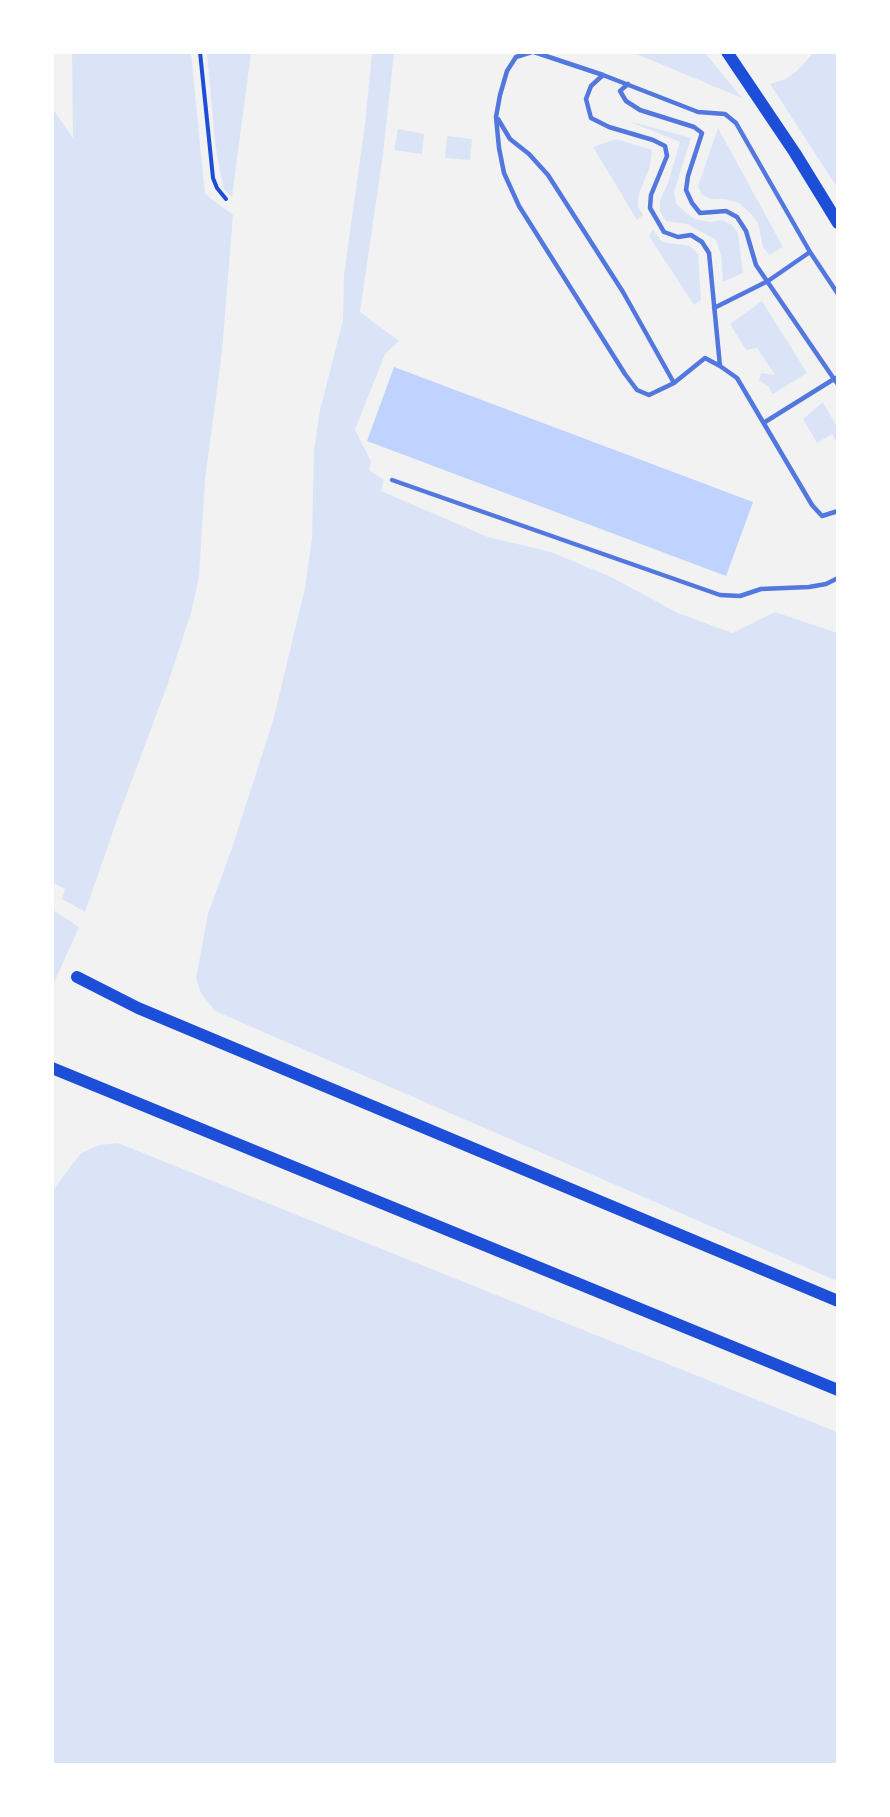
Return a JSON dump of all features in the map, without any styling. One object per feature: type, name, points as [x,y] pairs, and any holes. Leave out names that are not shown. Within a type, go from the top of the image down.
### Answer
[{"type":"main road","points":[[727,52],[783,134],[837,223]]},
{"type":"main road","points":[[77,977],[138,1008],[837,1301]]},
{"type":"main road","points":[[52,1068],[837,1390]]},
{"type":"lane","points":[[837,294],[810,252],[736,123],[725,114],[698,112],[628,84],[533,52],[516,57],[507,71],[496,117],[504,173],[519,206],[625,374],[637,390],[649,395],[674,383],[705,358],[720,366],[737,378],[812,505],[822,516],[837,511]]},
{"type":"lane","points":[[603,75],[591,86],[586,99],[591,118],[609,128],[665,146],[667,156],[651,195],[650,207],[664,232],[678,237],[690,235],[702,243],[709,253],[720,366]]},
{"type":"lane","points":[[628,84],[620,91],[627,101],[640,110],[694,127],[702,134],[688,176],[686,190],[692,203],[700,213],[726,211],[737,218],[746,231],[756,265],[836,378],[837,384]]},
{"type":"lane","points":[[496,117],[510,139],[529,154],[548,175],[623,292],[674,383]]},
{"type":"lane","points":[[714,308],[768,281],[810,252]]},
{"type":"lane","points":[[765,422],[836,378]]},
{"type":"lane","points":[[392,480],[720,595],[740,596],[761,589],[809,587],[826,584],[837,578]]},
{"type":"path","points":[[200,52],[213,178],[217,188],[226,199]]},
{"type":"shaded area","points":[[72,53],[191,53],[205,194],[233,215],[222,352],[205,480],[199,577],[191,613],[167,686],[85,912],[62,899],[65,889],[52,882],[52,108],[73,138]]},
{"type":"shaded area","points":[[207,53],[251,53],[232,197],[224,189],[220,172]]},
{"type":"shaded area","points":[[372,53],[394,53],[383,154],[360,312],[399,341],[385,354],[355,430],[371,461],[369,470],[384,480],[381,491],[488,537],[551,552],[611,577],[678,613],[732,633],[775,612],[837,633],[837,1281],[215,1011],[201,993],[196,978],[208,914],[273,721],[305,588],[312,538],[314,450],[320,410],[343,320],[344,275],[365,124]]},
{"type":"shaded area","points":[[634,53],[705,53],[742,98]]},
{"type":"shaded area","points":[[813,53],[837,53],[837,187],[770,84],[786,79],[798,70]]},
{"type":"shaded area","points":[[628,121],[691,138],[674,192],[676,203],[695,219],[710,222],[722,220],[732,225],[738,233],[743,273],[723,282],[721,255],[716,240],[687,224],[666,221],[660,211],[660,200],[668,183],[680,142]]},
{"type":"shaded area","points":[[718,128],[783,247],[769,255],[763,247],[758,223],[750,213],[739,203],[725,199],[711,199],[702,195],[698,186]]},
{"type":"shaded area","points":[[398,129],[424,134],[422,154],[394,150]]},
{"type":"shaded area","points":[[447,136],[472,139],[470,160],[445,158]]},
{"type":"shaded area","points":[[616,139],[652,150],[650,166],[639,194],[638,207],[643,215],[637,220],[593,147]]},
{"type":"shaded area","points":[[653,230],[662,242],[690,246],[698,254],[701,300],[694,305],[649,236]]},
{"type":"shaded area","points":[[762,301],[807,373],[773,394],[768,386],[759,380],[761,373],[775,375],[757,348],[746,350],[730,324]]},
{"type":"shaded area","points":[[823,402],[837,427],[837,443],[832,434],[817,443],[803,419]]},
{"type":"shaded area","points":[[53,910],[79,927],[53,985]]},
{"type":"shaded area","points":[[118,1143],[837,1432],[837,1764],[53,1764],[53,1190],[81,1153],[99,1145]]},
{"type":"water","points":[[394,367],[753,502],[726,576],[367,441]]}]
